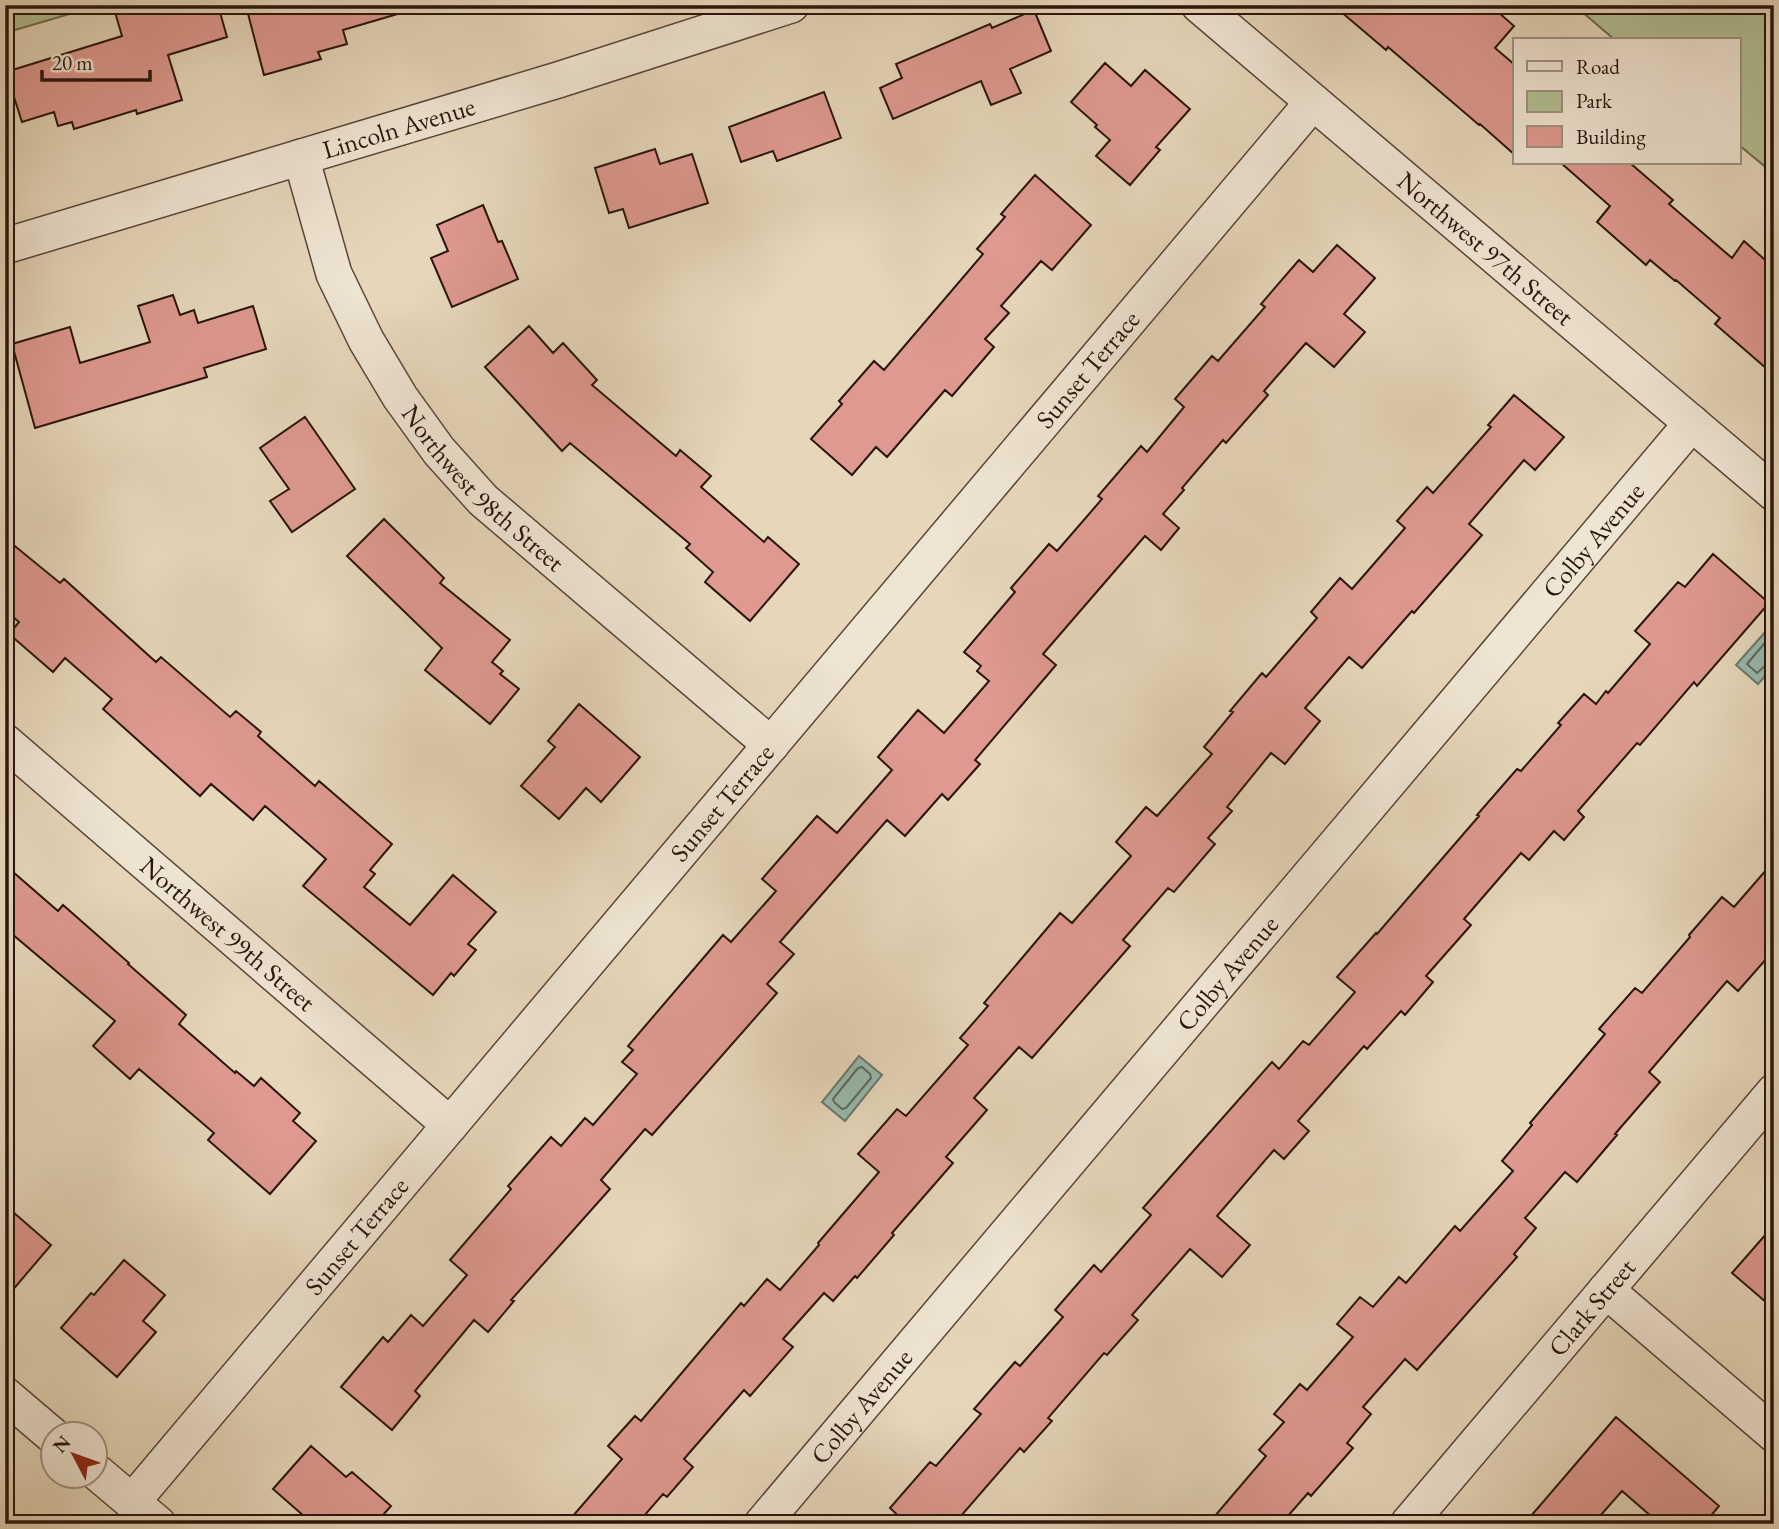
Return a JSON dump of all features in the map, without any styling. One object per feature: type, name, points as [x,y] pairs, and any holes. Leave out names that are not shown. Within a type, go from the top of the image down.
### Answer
[{"type":"street","name":"Lincoln Avenue","points":[[5,246],[558,80],[791,5]]},
{"type":"street","name":"Northwest 97th Street","points":[[1199,5],[1774,493]]},
{"type":"street","name":"Sunset Terrace","points":[[145,1513],[450,1125],[1313,102]]},
{"type":"street","name":"Northwest 98th Street","points":[[302,157],[334,274],[366,340],[400,397],[439,451],[483,500],[771,745]]},
{"type":"street","name":"Colby Avenue","points":[[762,1524],[1692,423]]},
{"type":"street","name":"Northwest 99th Street","points":[[5,742],[450,1125]]},
{"type":"street","name":"Clark Street","points":[[1408,1524],[1774,1091]]},
{"type":"street","points":[[1606,1290],[1774,1434]]},
{"type":"street","points":[[5,1395],[38,1423]]},
{"type":"street","points":[[108,1482],[145,1513]]},
{"type":"green space","points":[[5,5],[100,5],[5,33]]},
{"type":"green space","points":[[1574,5],[1774,5],[1774,174],[1740,146],[1740,38],[1613,38]]},
{"type":"water","points":[[1774,622],[1774,666],[1758,684],[1736,665]]},
{"type":"water","points":[[859,1056],[882,1075],[845,1121],[822,1102]]},
{"type":"building","points":[[138,5],[218,5],[227,37],[168,55],[182,100],[137,114],[136,110],[74,129],[72,122],[58,126],[54,112],[22,122],[6,72],[122,36],[115,12]]},
{"type":"building","points":[[263,5],[400,5],[401,13],[343,30],[347,44],[318,52],[321,59],[264,75],[247,10]]},
{"type":"building","points":[[1333,5],[1490,5],[1514,26],[1495,48],[1513,63],[1513,153],[1388,47],[1386,50]]},
{"type":"building","points":[[1034,10],[1051,51],[1010,69],[1021,93],[991,105],[981,81],[893,119],[880,88],[902,78],[896,64],[990,24],[992,28]]},
{"type":"building","points":[[1105,63],[1131,86],[1145,70],[1190,109],[1156,147],[1160,150],[1130,185],[1096,156],[1110,140],[1071,102]]},
{"type":"building","points":[[824,92],[841,138],[777,161],[773,151],[741,162],[729,127]]},
{"type":"building","points":[[655,149],[660,164],[692,154],[708,203],[629,228],[623,209],[609,213],[595,168]]},
{"type":"building","points":[[1562,164],[1631,164],[1673,200],[1669,204],[1732,258],[1744,241],[1774,268],[1774,375],[1715,324],[1720,318],[1650,260],[1646,265],[1597,222],[1610,206]]},
{"type":"building","points":[[1035,175],[1091,225],[1052,270],[1041,261],[1001,306],[1009,313],[985,339],[994,347],[952,396],[945,390],[887,457],[876,447],[852,475],[811,439],[842,404],[839,401],[874,361],[884,370],[983,254],[977,249],[1005,217],[1001,214]]},
{"type":"building","points":[[483,205],[498,242],[502,241],[518,279],[452,307],[431,258],[448,251],[437,225]]},
{"type":"building","points":[[1337,245],[1375,278],[1344,314],[1365,332],[1334,367],[1306,343],[1264,391],[1268,395],[1226,443],[1223,440],[1163,514],[1179,528],[1161,550],[1145,536],[1043,654],[1056,665],[975,760],[980,764],[948,800],[942,794],[905,836],[887,820],[780,942],[794,954],[767,984],[777,993],[652,1135],[645,1129],[601,1180],[610,1189],[511,1300],[514,1301],[488,1332],[474,1320],[415,1391],[420,1396],[392,1430],[341,1387],[383,1337],[388,1342],[411,1315],[423,1326],[467,1275],[450,1260],[511,1189],[508,1186],[551,1137],[561,1146],[585,1118],[593,1125],[637,1074],[622,1062],[633,1050],[628,1046],[723,935],[731,942],[776,891],[762,879],[817,816],[837,833],[892,770],[878,757],[918,710],[944,733],[989,681],[977,671],[981,666],[964,652],[1015,592],[1011,588],[1049,544],[1057,551],[1102,499],[1098,496],[1141,446],[1147,452],[1184,407],[1175,399],[1212,356],[1218,361],[1265,307],[1261,304],[1299,260],[1313,272]]},
{"type":"building","points":[[173,295],[180,315],[194,310],[198,323],[253,306],[266,349],[204,368],[207,377],[35,428],[12,344],[70,327],[80,363],[150,342],[138,306]]},
{"type":"building","points":[[529,326],[553,353],[563,343],[597,380],[592,385],[676,456],[680,450],[711,476],[701,487],[764,542],[768,537],[799,564],[750,621],[705,582],[713,572],[686,548],[690,544],[570,443],[562,451],[485,367]]},
{"type":"building","points":[[1514,395],[1564,437],[1535,470],[1524,460],[1469,524],[1482,535],[1362,668],[1349,657],[1305,708],[1320,721],[1285,764],[1271,753],[1227,807],[1232,811],[1208,838],[1215,844],[1174,892],[1168,888],[1123,940],[1130,946],[1032,1058],[1019,1047],[974,1098],[987,1110],[946,1157],[953,1163],[857,1278],[855,1276],[833,1301],[824,1293],[783,1339],[793,1347],[750,1396],[744,1390],[684,1459],[693,1467],[667,1497],[663,1494],[637,1524],[566,1524],[622,1459],[608,1446],[635,1416],[641,1421],[741,1303],[744,1306],[767,1279],[780,1290],[819,1245],[879,1172],[858,1154],[897,1109],[906,1116],[968,1045],[960,1038],[988,1006],[984,1003],[1060,913],[1072,923],[1131,856],[1116,842],[1146,807],[1157,816],[1212,754],[1204,747],[1233,712],[1230,711],[1262,673],[1266,677],[1317,618],[1311,612],[1340,578],[1352,589],[1405,528],[1397,521],[1427,487],[1433,493],[1491,427],[1488,425]]},
{"type":"building","points":[[305,417],[355,489],[292,532],[270,501],[289,489],[260,448]]},
{"type":"building","points":[[384,519],[444,578],[440,583],[510,640],[492,662],[503,671],[500,674],[519,689],[490,724],[425,670],[442,648],[347,556]]},
{"type":"building","points":[[5,538],[60,583],[64,579],[156,662],[161,657],[230,717],[236,711],[261,732],[258,736],[315,786],[319,781],[392,844],[370,870],[375,874],[364,887],[410,925],[453,875],[496,912],[468,944],[476,950],[454,976],[451,973],[433,995],[303,886],[326,859],[265,806],[253,820],[211,784],[200,796],[103,709],[112,699],[65,658],[53,672],[9,634],[19,622],[5,610]]},
{"type":"building","points":[[1713,554],[1769,603],[1697,686],[1694,682],[1578,811],[1584,817],[1564,840],[1554,831],[1529,860],[1521,853],[1464,919],[1471,925],[1426,976],[1433,982],[1405,1015],[1401,1011],[1367,1049],[1364,1046],[1298,1121],[1309,1131],[1284,1159],[1274,1150],[1217,1216],[1250,1245],[1222,1277],[1190,1249],[1132,1315],[1138,1320],[1107,1355],[1104,1353],[1048,1418],[1052,1421],[1024,1452],[1020,1448],[954,1524],[907,1524],[890,1508],[930,1462],[936,1466],[981,1414],[974,1409],[1015,1362],[1020,1366],[1063,1317],[1055,1310],[1094,1265],[1101,1272],[1151,1215],[1143,1208],[1272,1062],[1279,1069],[1303,1041],[1309,1045],[1355,992],[1337,977],[1377,934],[1517,769],[1521,771],[1584,694],[1596,704],[1606,691],[1608,693],[1650,644],[1635,631],[1678,582],[1685,587]]},
{"type":"building","points":[[579,704],[640,757],[601,802],[586,788],[559,819],[521,786],[555,747],[548,741]]},
{"type":"building","points":[[1774,861],[1774,950],[1738,991],[1727,981],[1649,1072],[1660,1082],[1577,1182],[1565,1172],[1525,1218],[1536,1228],[1514,1254],[1517,1257],[1417,1370],[1405,1359],[1363,1407],[1371,1414],[1347,1443],[1353,1448],[1311,1496],[1308,1493],[1281,1524],[1208,1524],[1266,1456],[1259,1450],[1284,1422],[1274,1414],[1300,1384],[1307,1390],[1353,1337],[1337,1324],[1360,1297],[1373,1307],[1399,1277],[1406,1283],[1455,1226],[1460,1231],[1513,1171],[1502,1161],[1532,1125],[1530,1123],[1605,1034],[1599,1029],[1635,988],[1642,993],[1722,897],[1734,907]]},
{"type":"building","points":[[5,865],[58,911],[63,905],[129,963],[186,1015],[179,1024],[235,1073],[236,1071],[254,1086],[261,1078],[300,1113],[293,1121],[316,1141],[270,1194],[208,1140],[214,1133],[139,1069],[130,1079],[93,1046],[115,1021],[5,928]]},
{"type":"building","points":[[5,1205],[51,1245],[5,1299]]},
{"type":"building","points":[[1774,1225],[1774,1309],[1732,1273]]},
{"type":"building","points":[[124,1260],[165,1295],[143,1321],[156,1332],[117,1377],[61,1328]]},
{"type":"building","points":[[1616,1417],[1719,1506],[1704,1524],[1660,1524],[1622,1491],[1593,1524],[1524,1524]]},
{"type":"building","points":[[311,1446],[346,1477],[352,1472],[391,1506],[375,1524],[313,1524],[273,1489]]},
{"type":"waterway","points":[[1764,5],[1774,18]]}]
